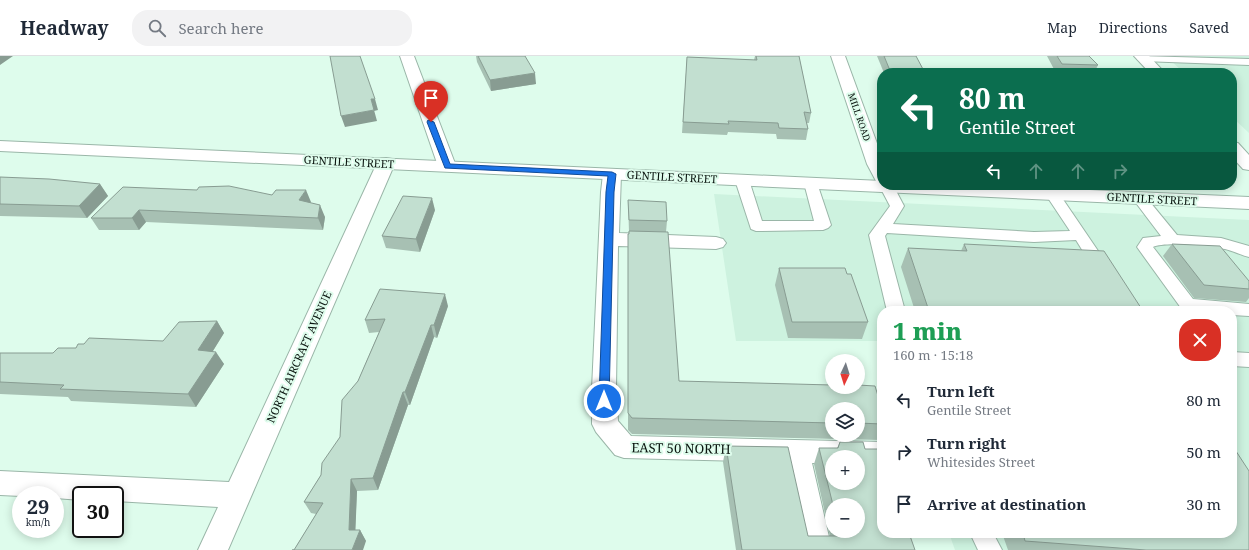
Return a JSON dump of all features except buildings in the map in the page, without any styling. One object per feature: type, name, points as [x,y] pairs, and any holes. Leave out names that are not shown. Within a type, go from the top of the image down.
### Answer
[{"type":"street","points":[[407,56],[447,166]]},
{"type":"street","name":"MILL ROAD","points":[[838,56],[877,166]]},
{"type":"street","points":[[1142,57],[1153,68]]},
{"type":"street","name":"GENTILE STREET","points":[[0,146],[812,183],[877,183]]},
{"type":"street","points":[[1237,152],[1249,165]]},
{"type":"street","name":"NORTH AIRCRAFT AVENUE","points":[[213,550],[386,164]]},
{"type":"street","points":[[612,174],[610,192],[610,239],[716,243]]},
{"type":"street","name":"GENTILE STREET","points":[[983,190],[1053,195],[1249,203]]},
{"type":"street","name":"EAST 50 NORTH","points":[[610,239],[604,389],[605,424],[624,447],[877,453]]},
{"type":"street","points":[[796,451],[817,550]]},
{"type":"street","points":[[0,483],[237,495]]},
{"type":"lane","points":[[1142,57],[1212,58],[1249,62]]},
{"type":"lane","points":[[742,180],[756,226],[824,225],[812,183]]},
{"type":"lane","points":[[889,190],[897,206],[884,228],[877,235],[895,306]]},
{"type":"lane","points":[[1053,195],[1110,282]]},
{"type":"lane","points":[[1140,199],[1173,240]]},
{"type":"lane","points":[[884,228],[1034,237],[1080,235]]},
{"type":"lane","points":[[1197,306],[1186,304],[1145,247],[1148,241],[1173,240],[1222,242],[1234,245],[1249,252]]},
{"type":"lane","points":[[1237,309],[1249,310]]},
{"type":"lane","points":[[1237,359],[1249,360]]},
{"type":"lane","points":[[984,538],[990,550]]},
{"type":"shaded area","points":[[1166,56],[1249,56],[1249,133],[1237,122],[1237,68],[1179,68]]},
{"type":"shaded area","points":[[714,194],[1249,220],[1249,550],[955,550],[951,538],[1237,538],[1237,306],[877,306],[877,341],[736,341]]},
{"type":"route","points":[[431,122],[447,166],[612,174],[610,192],[610,239],[604,401]]}]
